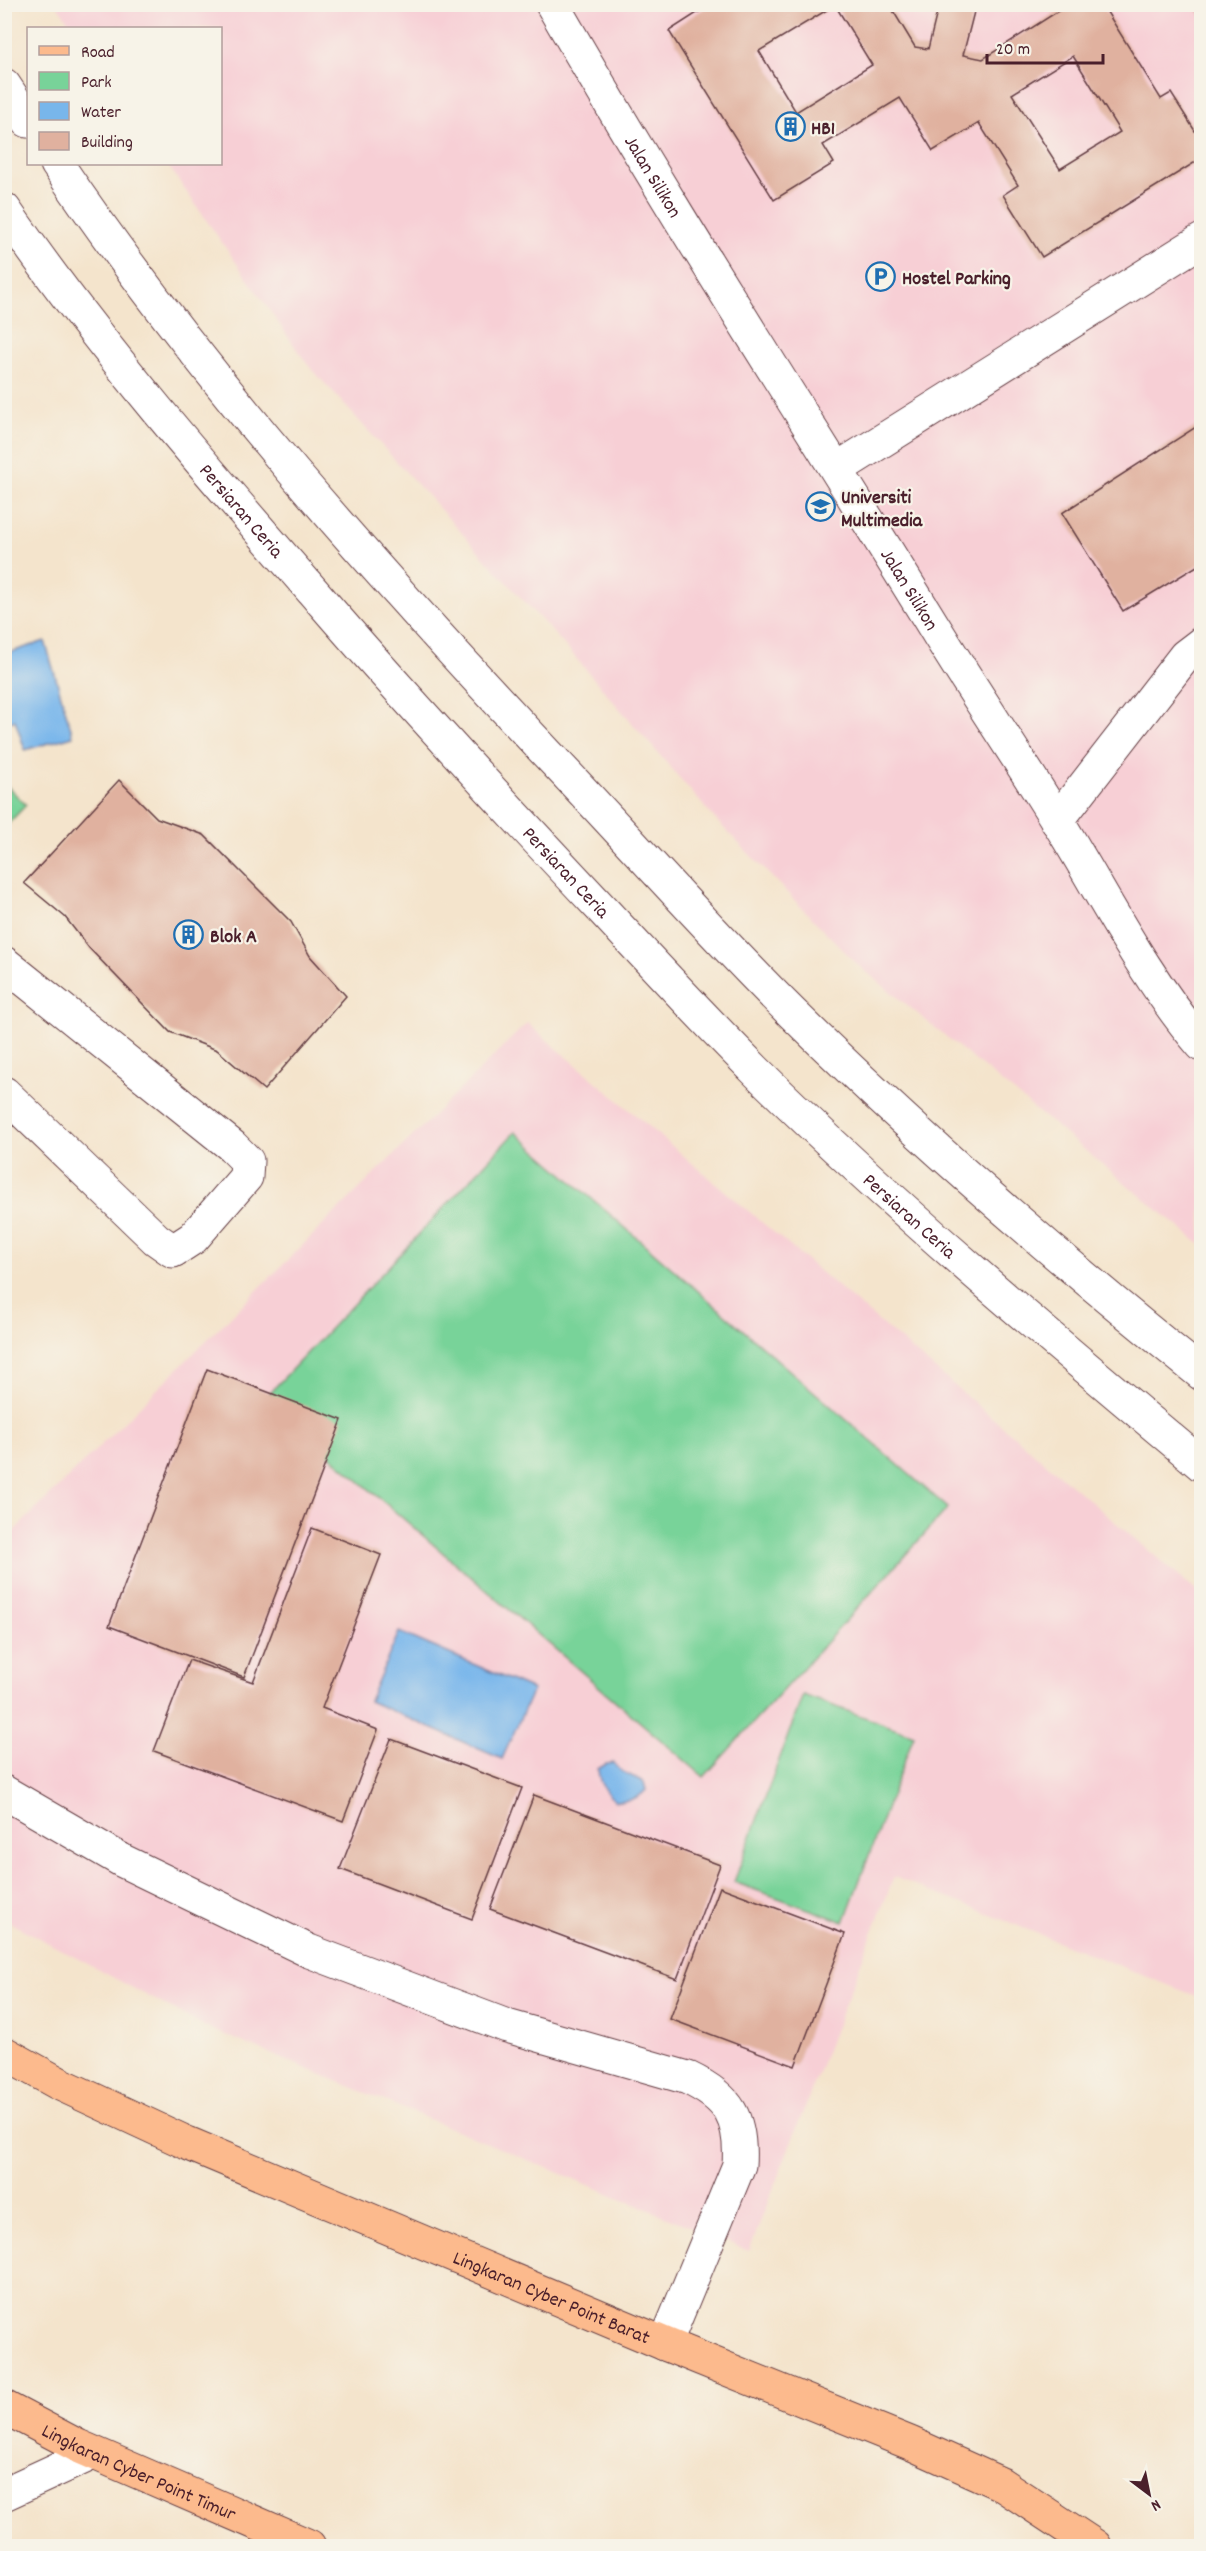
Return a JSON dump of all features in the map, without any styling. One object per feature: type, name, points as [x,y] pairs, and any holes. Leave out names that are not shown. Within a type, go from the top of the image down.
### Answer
[{"type":"main road","name":"Lingkaran Cyber Point Barat","points":[[4,2053],[58,2083],[187,2143],[665,2344],[910,2443],[1001,2484],[1095,2547]]},
{"type":"main road","name":"Lingkaran Cyber Point Timur","points":[[4,2407],[93,2453],[309,2547]]},
{"type":"street","name":"Jalan Silikon","points":[[552,4],[637,152],[837,469],[988,715],[1057,821],[1138,955],[1202,1045]]},
{"type":"street","points":[[4,86],[27,120]]},
{"type":"street","points":[[58,165],[87,208],[224,391],[468,669],[681,897],[793,1014],[989,1195],[1202,1374]]},
{"type":"street","name":"Persiaran Ceria","points":[[4,209],[41,262],[102,341],[249,518],[430,727],[756,1071],[1049,1338],[1202,1465]]},
{"type":"street","points":[[4,227],[41,262]]},
{"type":"street","points":[[837,469],[1202,240]]},
{"type":"street","points":[[1057,821],[1185,656],[1202,643]]},
{"type":"street","points":[[4,963],[232,1146],[247,1161],[246,1178],[193,1238],[173,1251],[156,1239],[4,1093]]},
{"type":"street","points":[[4,1792],[123,1861],[309,1951],[507,2026],[688,2078],[712,2090],[733,2113],[741,2140],[739,2165],[665,2344]]},
{"type":"street","points":[[4,2494],[93,2453]]},
{"type":"shaded area","name":"Universiti Multimedia","points":[[57,5],[1201,5],[1201,1245],[858,965],[715,819],[568,649],[308,365],[168,165],[222,165],[222,27],[72,27]]},
{"type":"shaded area","points":[[527,1023],[1201,1595],[1201,1998],[894,1877],[749,2251],[208,2028],[5,1920],[4,1541]]},
{"type":"green space","points":[[5,784],[26,805],[4,827]]},
{"type":"green space","points":[[515,1132],[948,1508],[704,1777],[264,1399]]},
{"type":"green space","points":[[803,1695],[914,1735],[844,1922],[734,1882]]},
{"type":"water","points":[[45,641],[73,736],[25,750],[15,720],[5,724],[5,654]]},
{"type":"water","points":[[399,1632],[533,1690],[502,1759],[369,1701]]},
{"type":"water","points":[[614,1763],[621,1771],[644,1782],[646,1790],[632,1799],[615,1801],[603,1787],[598,1769],[606,1764]]},
{"type":"building","name":"HB1","points":[[711,4],[741,4],[745,10],[754,4],[889,4],[915,47],[928,49],[939,4],[976,4],[963,55],[983,59],[1066,6],[1102,4],[1161,99],[1171,93],[1202,142],[1202,158],[1042,257],[1003,195],[1018,185],[979,123],[933,151],[900,98],[823,145],[834,163],[774,200],[669,31]],"holes":[[[835,5],[872,65],[796,112],[759,51]],[[1073,56],[1120,132],[1060,169],[1012,94]]]},
{"type":"building","points":[[1194,4],[1202,4],[1202,17]]},
{"type":"building","points":[[1202,423],[1202,563],[1123,611],[1062,513]]},
{"type":"building","name":"Blok A","points":[[119,780],[157,818],[204,835],[291,922],[310,956],[346,996],[264,1090],[217,1050],[170,1032],[89,948],[65,917],[24,883]]},
{"type":"building","points":[[207,1369],[342,1420],[244,1677],[109,1626]]},
{"type":"building","points":[[312,1528],[381,1555],[322,1708],[378,1730],[343,1821],[154,1751],[189,1660],[253,1682]]},
{"type":"building","points":[[391,1739],[522,1788],[472,1919],[340,1869]]},
{"type":"building","points":[[534,1795],[720,1865],[677,1979],[490,1909]]},
{"type":"building","points":[[720,1887],[845,1934],[795,2066],[670,2019]]},
{"type":"place","name":"HB1","points":[[790,127]]},
{"type":"place","name":"Hostel Parking","points":[[881,277]]},
{"type":"place","name":"Universiti Multimedia","points":[[820,507]]},
{"type":"place","name":"Blok A","points":[[189,935]]}]
